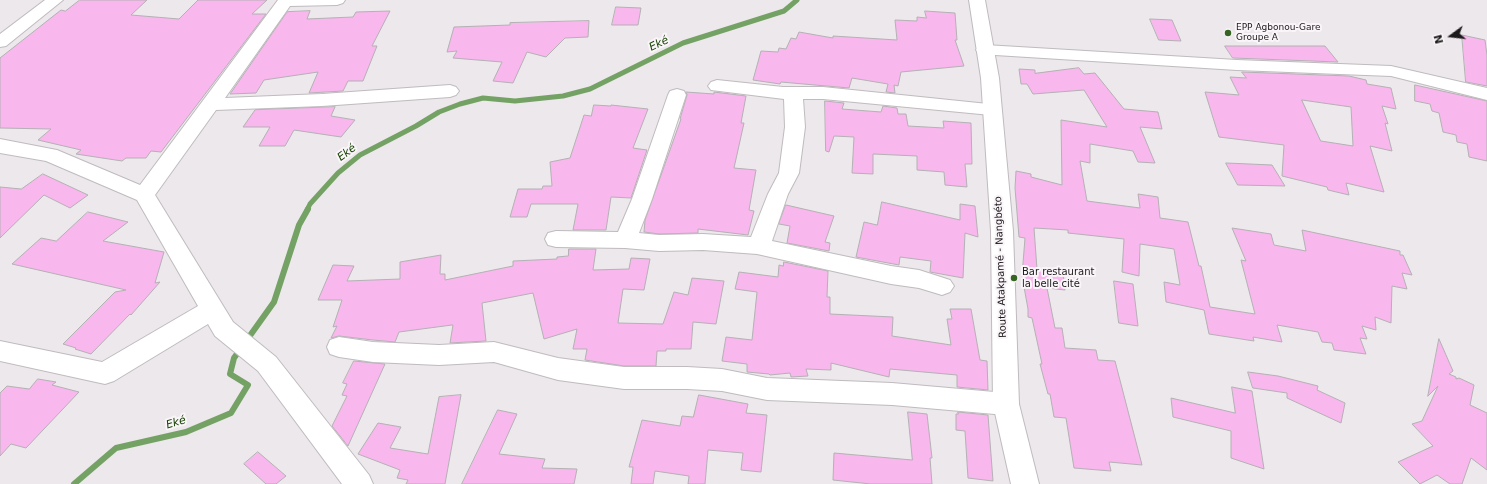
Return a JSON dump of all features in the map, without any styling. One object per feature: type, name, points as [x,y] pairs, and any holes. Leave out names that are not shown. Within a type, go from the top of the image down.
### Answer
[{"type":"street","points":[[0,42],[56,0]]},
{"type":"street","points":[[144,195],[286,0],[337,0]]},
{"type":"street","name":"Route Atakpamé - Nangbéto","points":[[977,0],[990,78],[991,109],[1002,232],[1006,404],[1025,484]]},
{"type":"street","points":[[985,50],[1238,65],[1390,71],[1487,94]]},
{"type":"street","points":[[717,86],[770,92],[809,94],[823,93],[991,109]]},
{"type":"street","points":[[210,104],[322,100],[450,91]]},
{"type":"street","points":[[757,246],[761,241],[778,194],[789,172],[795,127],[793,92]]},
{"type":"street","points":[[625,240],[642,199],[678,95]]},
{"type":"street","points":[[0,146],[50,155],[144,195],[218,319],[267,364],[359,484]]},
{"type":"street","points":[[556,239],[625,240],[659,243],[703,242],[757,246],[892,275],[919,279],[942,286]]},
{"type":"street","points":[[0,351],[105,373],[218,319]]},
{"type":"street","points":[[339,347],[373,352],[439,355],[494,352],[558,369],[624,378],[694,378],[722,380],[767,389],[892,394],[1006,404]]},
{"type":"building","points":[[80,0],[147,0],[131,15],[179,19],[198,0],[267,0],[252,14],[266,14],[161,152],[151,151],[146,158],[126,158],[122,161],[76,154],[81,150],[38,140],[51,129],[0,128],[0,58],[61,10],[65,11]]},
{"type":"building","points":[[616,7],[641,8],[638,25],[612,25]]},
{"type":"building","points":[[310,11],[307,19],[353,17],[356,12],[390,11],[372,46],[377,46],[363,81],[348,81],[343,91],[309,93],[318,72],[264,80],[256,93],[230,94],[287,12]]},
{"type":"building","points":[[925,11],[955,13],[957,40],[955,40],[964,66],[901,72],[898,86],[894,85],[895,93],[886,92],[888,84],[852,78],[849,88],[781,82],[780,84],[753,80],[761,51],[778,52],[779,48],[786,49],[791,38],[796,39],[799,32],[833,38],[833,36],[897,40],[895,20],[917,21],[917,17],[926,18]]},
{"type":"building","points":[[1150,19],[1172,20],[1181,41],[1159,40]]},
{"type":"building","points":[[589,21],[588,37],[565,38],[546,57],[527,52],[513,83],[493,81],[502,62],[453,58],[457,51],[447,52],[454,27],[510,25],[510,23]]},
{"type":"building","points":[[1462,35],[1485,40],[1487,55],[1487,86],[1466,82]]},
{"type":"building","points":[[1225,46],[1325,46],[1338,62],[1233,58]]},
{"type":"building","points":[[1079,68],[1084,74],[1095,73],[1124,109],[1158,112],[1162,129],[1140,127],[1155,163],[1138,162],[1133,151],[1090,144],[1090,163],[1080,161],[1087,201],[1140,208],[1138,194],[1158,197],[1160,218],[1188,222],[1199,266],[1201,266],[1210,307],[1255,314],[1241,260],[1246,261],[1232,228],[1271,234],[1274,245],[1306,251],[1302,230],[1400,251],[1400,255],[1403,255],[1412,275],[1402,273],[1407,289],[1392,286],[1391,323],[1375,317],[1376,330],[1362,326],[1367,339],[1360,338],[1366,354],[1334,350],[1332,343],[1322,342],[1318,332],[1277,325],[1282,342],[1253,337],[1254,341],[1209,334],[1204,310],[1166,302],[1164,282],[1180,285],[1174,249],[1140,244],[1139,276],[1122,272],[1124,239],[1068,233],[1068,230],[1034,228],[1037,269],[1063,272],[1065,290],[1047,288],[1055,328],[1062,328],[1065,348],[1096,350],[1098,360],[1115,361],[1142,465],[1109,462],[1111,471],[1074,468],[1066,418],[1054,417],[1050,394],[1048,394],[1040,364],[1042,364],[1032,318],[1028,317],[1022,276],[1025,238],[1019,237],[1015,188],[1016,171],[1031,174],[1031,177],[1062,185],[1061,120],[1107,127],[1084,90],[1033,94],[1027,84],[1021,84],[1019,69],[1035,70],[1035,73]]},
{"type":"building","points":[[1242,72],[1349,76],[1366,80],[1367,84],[1391,88],[1396,109],[1382,106],[1388,124],[1385,123],[1392,151],[1370,146],[1384,192],[1346,183],[1349,195],[1328,190],[1327,187],[1282,176],[1284,145],[1219,137],[1205,92],[1239,95],[1230,77],[1246,78]],"holes":[[[1302,100],[1351,107],[1353,146],[1321,141]]]},
{"type":"building","points":[[1415,85],[1487,101],[1487,161],[1469,157],[1467,144],[1457,142],[1456,135],[1443,132],[1439,113],[1432,111],[1430,104],[1415,101]]},
{"type":"building","points":[[686,92],[714,94],[714,92],[746,96],[741,123],[744,123],[734,168],[756,170],[749,210],[754,211],[748,235],[698,229],[698,233],[659,234],[644,232],[645,220],[681,119],[687,95]]},
{"type":"building","points":[[825,101],[844,103],[842,109],[881,112],[883,106],[897,108],[898,114],[906,114],[908,126],[944,128],[943,121],[971,123],[972,164],[965,164],[967,187],[945,185],[944,172],[917,170],[917,156],[873,154],[873,174],[852,173],[854,137],[834,136],[829,152],[826,151]]},
{"type":"building","points":[[594,105],[611,105],[648,109],[633,148],[647,150],[631,198],[611,197],[606,230],[573,230],[578,204],[531,204],[527,217],[510,217],[518,189],[542,189],[543,186],[552,186],[550,162],[570,158],[584,115],[591,116]]},
{"type":"building","points":[[335,107],[331,116],[355,120],[341,137],[294,130],[285,146],[259,146],[270,127],[243,127],[255,110]]},
{"type":"building","points":[[1226,163],[1272,165],[1285,186],[1238,185]]},
{"type":"building","points":[[43,174],[88,195],[70,208],[44,195],[0,238],[0,187],[21,189]]},
{"type":"building","points":[[882,202],[960,220],[960,204],[975,206],[978,237],[965,233],[963,278],[930,272],[931,261],[900,257],[899,265],[856,257],[864,222],[877,225]]},
{"type":"building","points":[[786,205],[834,216],[825,242],[830,243],[829,251],[787,243],[790,226],[779,224]]},
{"type":"building","points":[[88,212],[128,222],[103,241],[164,252],[155,283],[160,282],[131,315],[130,314],[91,354],[63,344],[115,292],[126,290],[12,264],[41,238],[56,241]]},
{"type":"building","points":[[569,249],[596,249],[593,270],[629,269],[631,258],[650,259],[644,290],[623,289],[618,323],[663,324],[674,292],[688,295],[692,278],[724,281],[716,324],[693,322],[691,349],[666,349],[666,351],[657,351],[656,366],[624,366],[585,360],[587,349],[573,349],[577,329],[544,339],[533,293],[482,303],[486,341],[450,343],[453,325],[399,332],[395,342],[339,336],[331,338],[337,326],[333,327],[342,300],[318,300],[333,265],[354,266],[347,281],[400,279],[400,262],[441,255],[440,274],[445,274],[445,280],[513,266],[513,261],[557,259],[557,257],[568,256]]},
{"type":"building","points":[[784,262],[828,271],[827,297],[830,297],[830,314],[893,317],[892,336],[951,345],[947,319],[952,319],[950,309],[971,309],[980,360],[987,361],[988,390],[957,387],[957,375],[890,369],[889,377],[831,363],[831,370],[806,369],[808,376],[791,377],[790,373],[770,375],[747,372],[747,364],[722,361],[726,337],[752,340],[757,292],[735,289],[739,272],[778,277],[779,265],[783,266]]},
{"type":"building","points":[[1114,281],[1133,284],[1138,326],[1119,323]]},
{"type":"building","points":[[1439,339],[1453,371],[1449,374],[1456,377],[1456,379],[1459,378],[1474,385],[1470,405],[1487,413],[1487,470],[1471,458],[1462,484],[1450,484],[1437,475],[1420,484],[1398,462],[1433,446],[1412,424],[1422,421],[1438,386],[1428,396]]},
{"type":"building","points":[[354,361],[385,364],[348,446],[332,426],[347,396],[342,395],[347,384],[343,383]]},
{"type":"building","points":[[1248,372],[1278,376],[1318,386],[1317,390],[1345,403],[1341,423],[1287,398],[1287,393],[1253,388]]},
{"type":"building","points":[[38,379],[56,382],[52,385],[79,392],[26,448],[11,444],[0,456],[0,393],[7,386],[29,389]]},
{"type":"building","points":[[1232,387],[1252,391],[1264,469],[1231,458],[1231,431],[1173,417],[1171,398],[1235,413]]},
{"type":"building","points":[[461,395],[445,484],[406,484],[408,480],[397,478],[400,470],[358,454],[378,423],[401,427],[390,448],[428,454],[439,397]]},
{"type":"building","points":[[699,395],[748,404],[746,413],[767,415],[761,472],[741,470],[743,453],[708,450],[705,484],[688,484],[689,476],[655,471],[653,484],[631,484],[633,467],[629,467],[642,420],[680,426],[682,416],[693,417]]},
{"type":"building","points":[[498,410],[517,414],[499,454],[545,459],[542,468],[577,469],[574,484],[462,484]]},
{"type":"building","points":[[908,412],[927,414],[932,458],[930,458],[932,484],[871,484],[833,480],[834,453],[912,460]]},
{"type":"building","points":[[958,412],[988,415],[993,481],[968,478],[965,431],[956,430],[956,414],[958,414]]},
{"type":"building","points":[[258,452],[286,476],[276,484],[266,484],[244,464]]},
{"type":"waterway","name":"Eké","points":[[307,210],[310,204],[338,173],[360,155],[416,126],[439,112],[460,104],[483,98],[515,101],[563,96],[590,89],[683,43],[784,11],[797,0]]},
{"type":"waterway","name":"Eké","points":[[74,484],[116,448],[186,432],[231,413],[248,385],[230,374],[234,358],[274,302],[299,225],[308,209]]},
{"type":"place","name":"EPP Agbonou-Gare Groupe A","points":[[1228,33]]},
{"type":"place","name":"Bar restaurant la belle cité","points":[[1014,278]]}]
